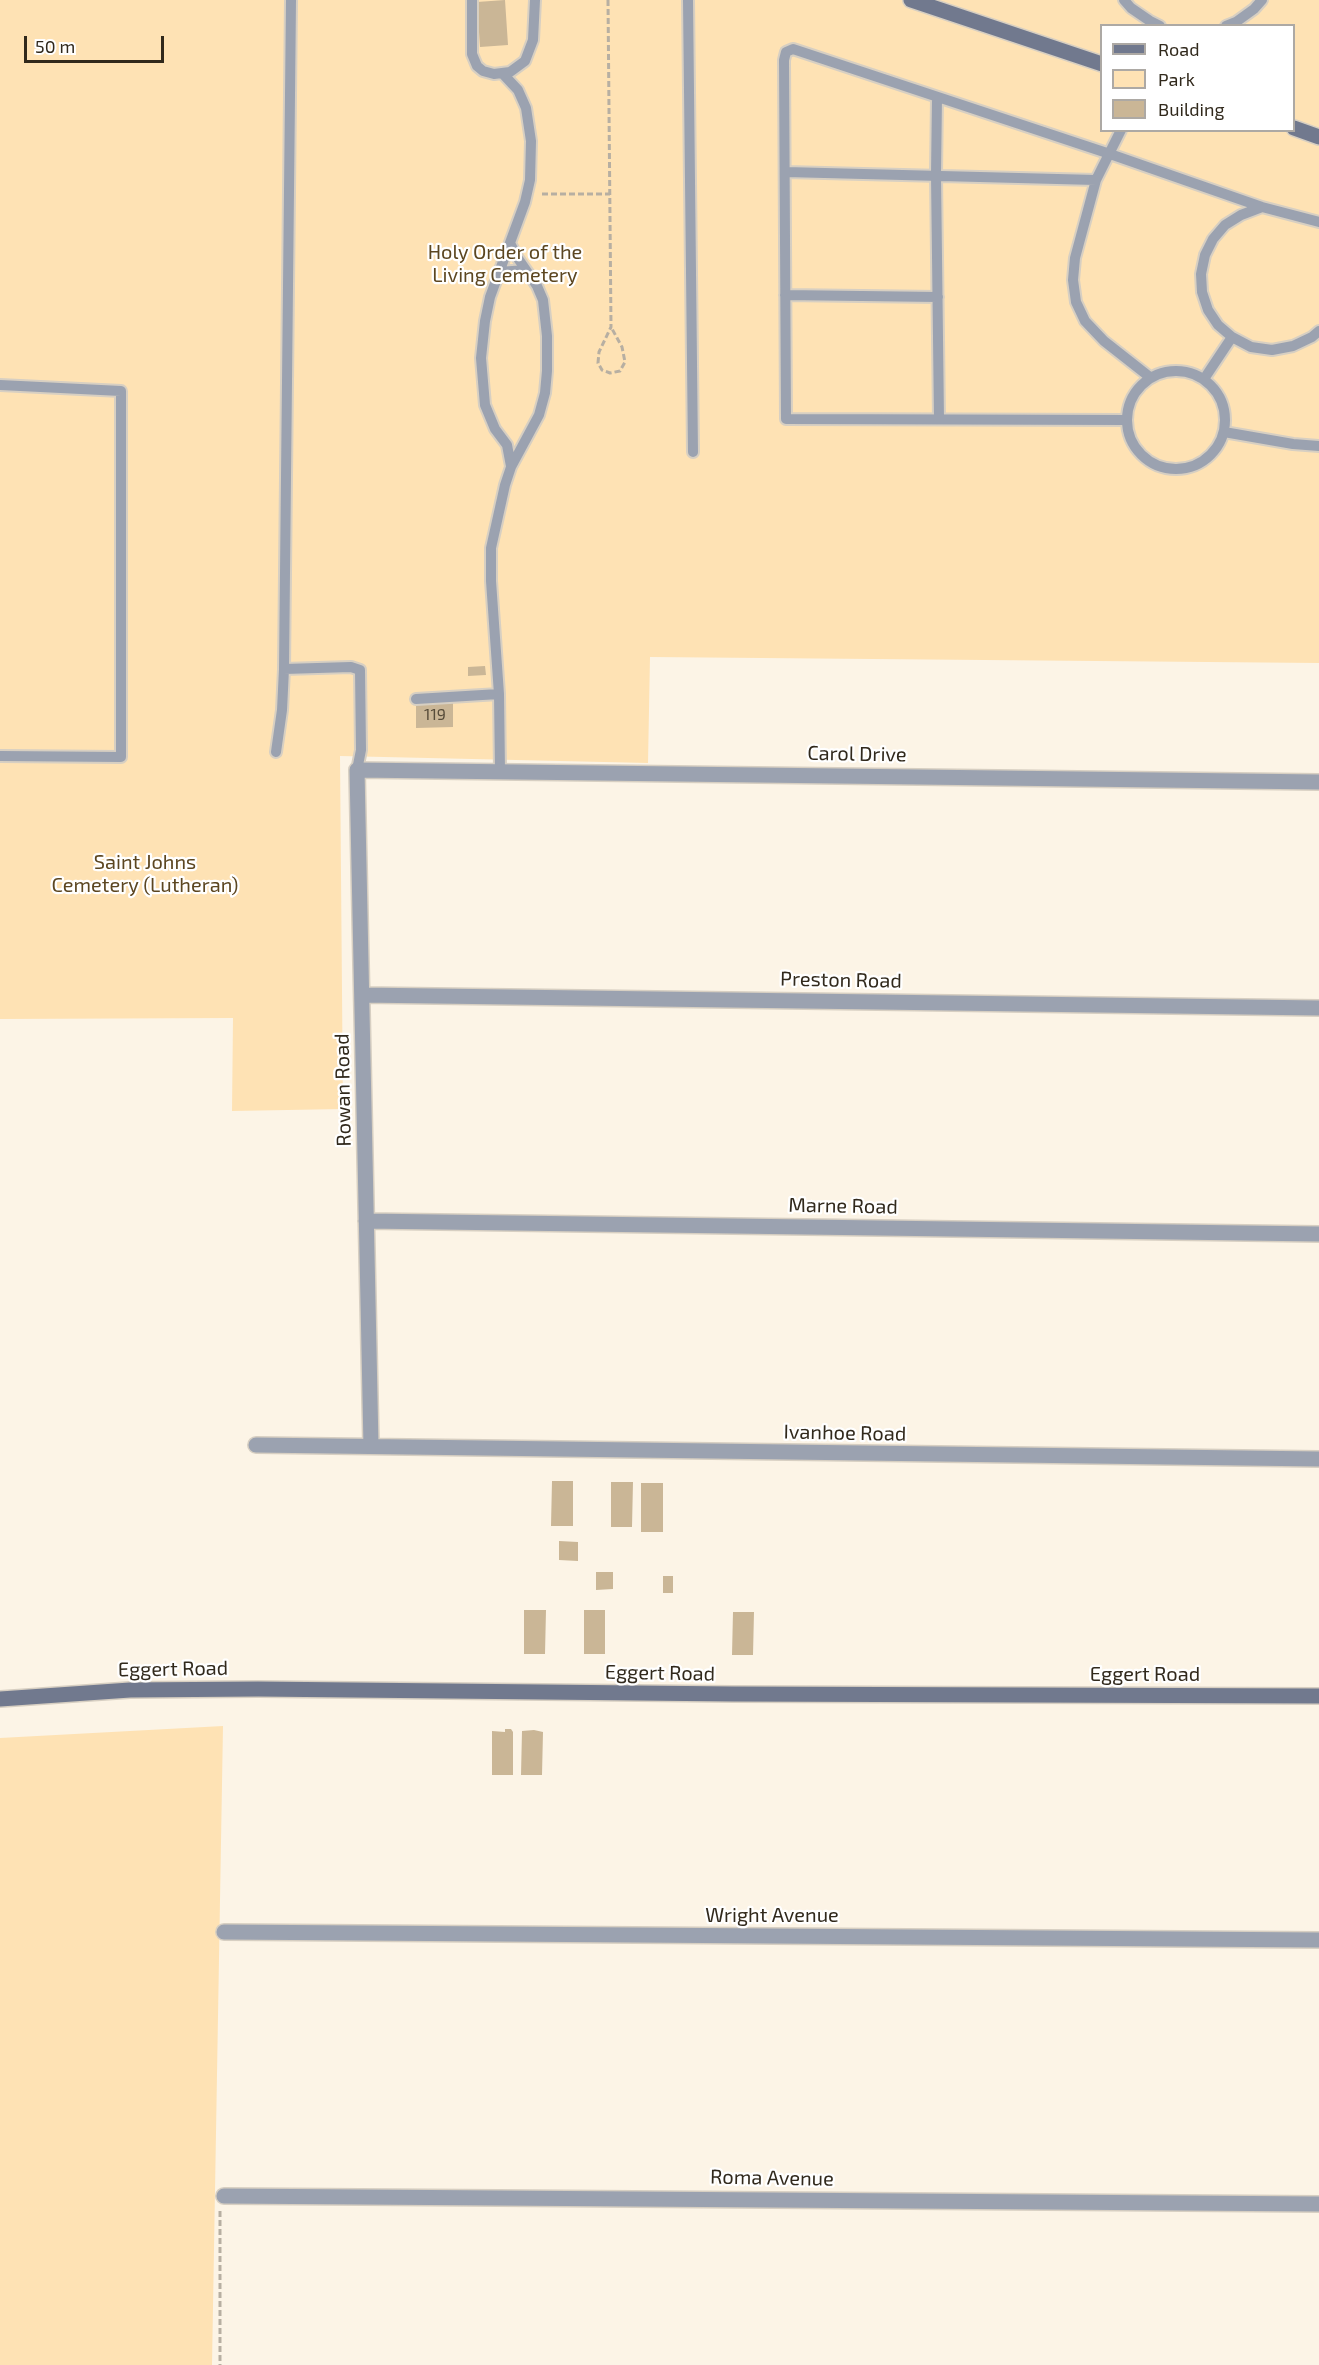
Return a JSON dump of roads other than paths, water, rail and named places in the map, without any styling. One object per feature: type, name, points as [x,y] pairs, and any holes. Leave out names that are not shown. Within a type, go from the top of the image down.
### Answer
[{"type":"street","points":[[910,0],[1100,64]]},
{"type":"street","points":[[1295,129],[1319,136]]},
{"type":"street","name":"Carol Drive","points":[[357,770],[1319,782]]},
{"type":"street","name":"Rowan Road","points":[[357,770],[371,1446]]},
{"type":"street","name":"Preston Road","points":[[362,995],[1319,1008]]},
{"type":"street","name":"Marne Road","points":[[366,1221],[1319,1234]]},
{"type":"street","name":"Ivanhoe Road","points":[[256,1445],[1319,1459]]},
{"type":"street","name":"Eggert Road","points":[[0,1699],[130,1690],[258,1689],[734,1694],[1319,1696]]},
{"type":"street","name":"Wright Avenue","points":[[224,1932],[1319,1940]]},
{"type":"street","name":"Roma Avenue","points":[[224,2196],[1319,2204]]},
{"type":"lane","points":[[276,752],[284,669],[291,0]]},
{"type":"lane","points":[[472,0],[474,60],[483,71],[503,74],[517,68],[525,61],[530,51],[534,30],[535,0]]},
{"type":"lane","points":[[688,0],[693,452]]},
{"type":"lane","points":[[1124,0],[1131,8],[1156,24]]},
{"type":"lane","points":[[1231,24],[1254,9],[1262,0]]},
{"type":"lane","points":[[1127,420],[786,419],[784,55],[790,49],[1110,153],[1262,207],[1319,222]]},
{"type":"lane","points":[[503,74],[518,90],[526,108],[532,151],[528,191],[490,297],[485,321],[482,358],[485,405],[495,429],[502,437],[509,452],[512,467]]},
{"type":"lane","points":[[937,97],[939,419]]},
{"type":"lane","points":[[1120,132],[1096,180],[1075,258],[1073,280],[1076,302],[1085,321],[1104,340],[1151,378]]},
{"type":"lane","points":[[786,172],[1096,180]]},
{"type":"lane","points":[[1262,207],[1241,215],[1225,225],[1213,239],[1205,255],[1201,274],[1202,292],[1208,310],[1218,325],[1232,337],[1251,347],[1272,350],[1293,346],[1319,331]]},
{"type":"lane","points":[[500,771],[499,694],[491,581],[491,548],[497,516],[512,467],[539,415],[544,399],[548,353],[543,300],[537,286],[510,243]]},
{"type":"lane","points":[[499,272],[526,270]]},
{"type":"lane","points":[[785,295],[938,297]]},
{"type":"lane","points":[[1204,380],[1232,337]]},
{"type":"lane","points":[[1183,371],[1204,380],[1218,394],[1225,412],[1224,432],[1215,451],[1200,464],[1180,470],[1160,467],[1143,457],[1131,440],[1127,420],[1133,396],[1151,378],[1161,373],[1183,371]]},
{"type":"lane","points":[[0,385],[121,391],[121,757],[0,756]]},
{"type":"lane","points":[[1224,432],[1293,444],[1319,446]]},
{"type":"lane","points":[[502,437],[513,439],[528,435]]},
{"type":"lane","points":[[284,669],[351,667],[360,669],[361,750],[357,770]]},
{"type":"lane","points":[[416,699],[499,694]]},
{"type":"park label","name":"Holy Order of the Living Cemetery","points":[[505,264]]},
{"type":"park label","name":"Saint Johns Cemetery (Lutheran)","points":[[145,874]]}]
